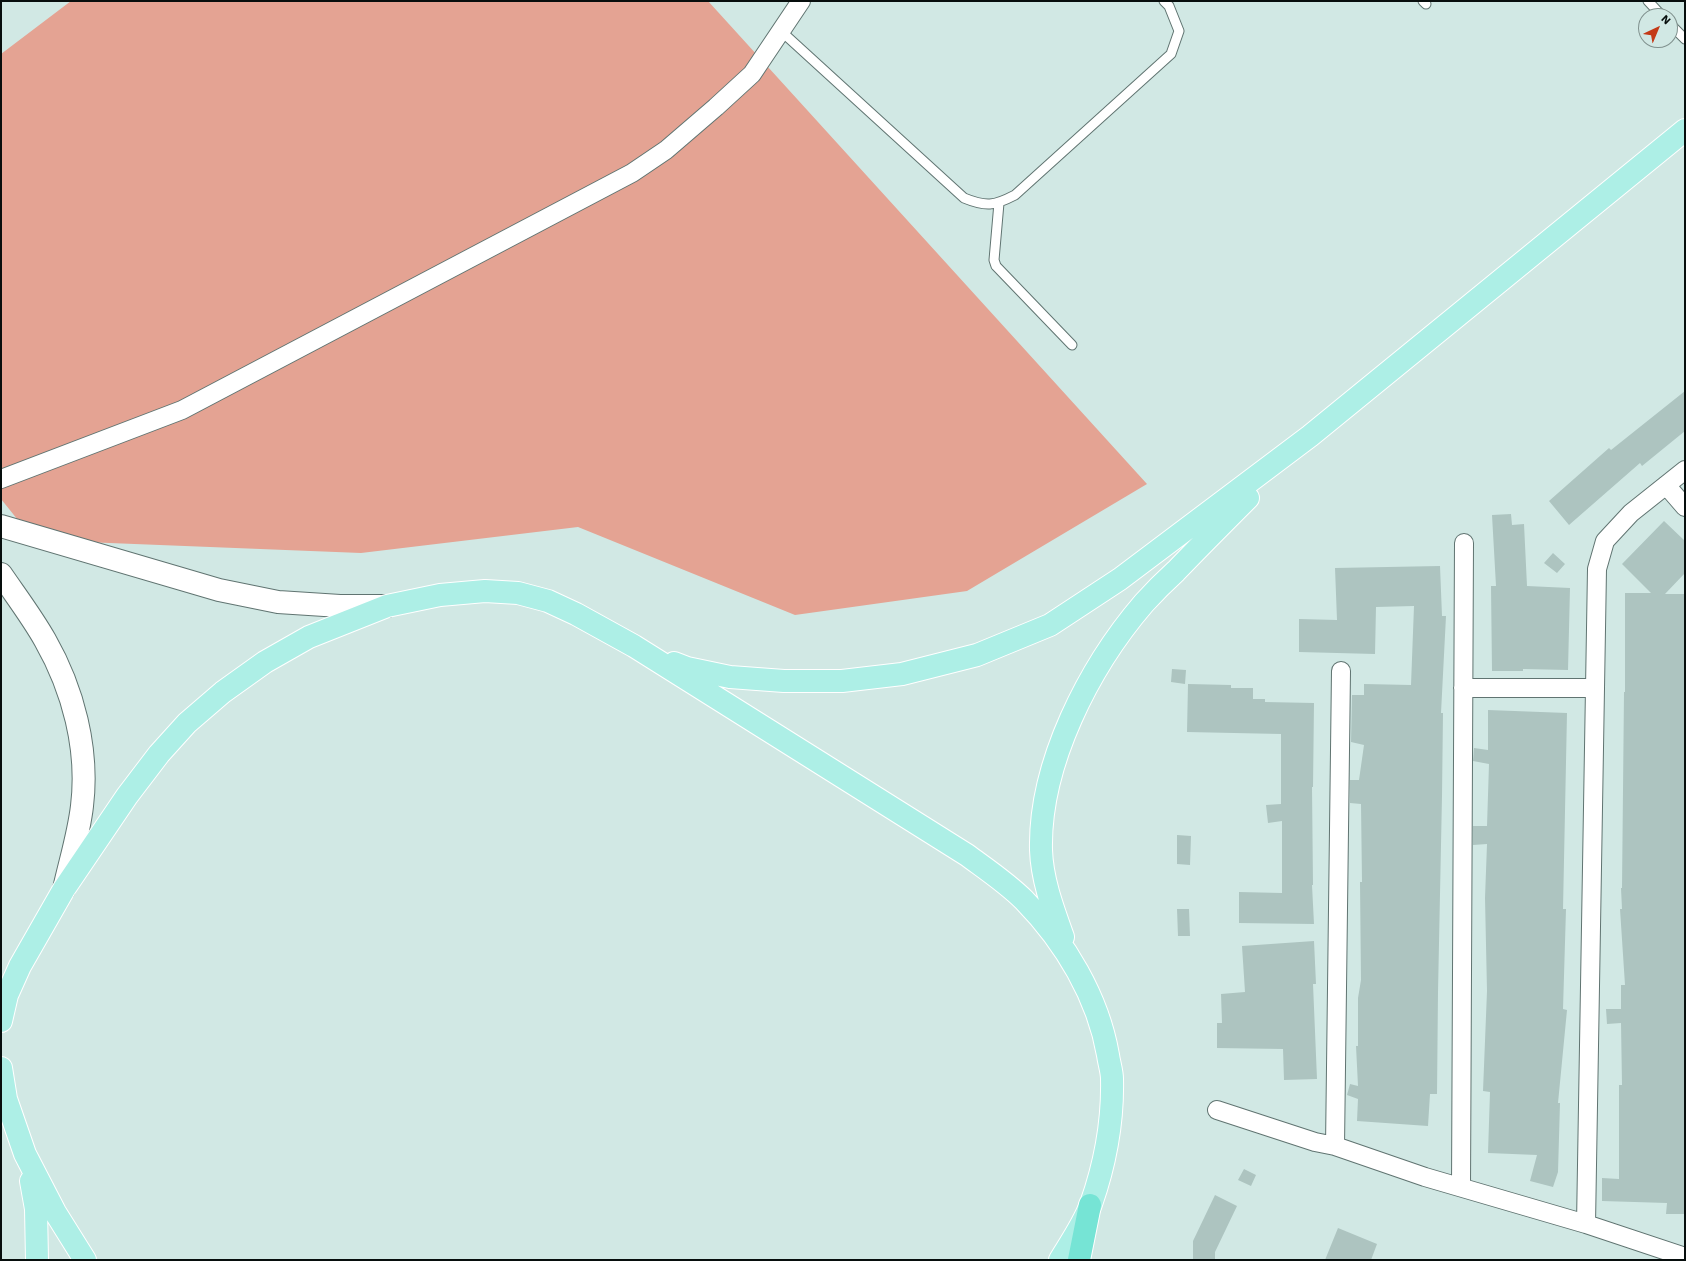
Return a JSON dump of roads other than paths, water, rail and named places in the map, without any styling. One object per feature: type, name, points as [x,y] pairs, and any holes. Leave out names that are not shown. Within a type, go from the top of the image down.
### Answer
[{"type":"highway","points":[[1079,1260],[1090,1205]]},
{"type":"main road","points":[[634,646],[688,668],[730,677],[784,681],[842,681],[902,674],[977,655],[1050,625],[1114,584],[1181,535],[1310,436],[1685,130]]},
{"type":"main road","points":[[1060,1260],[1090,1205],[1101,1166],[1111,1119],[1112,1077],[1105,1037],[1092,1002],[1073,963],[1055,915],[1046,883],[1041,850],[1046,794],[1055,761],[1066,730],[1086,688],[1114,643],[1144,603],[1310,436]]},
{"type":"main road","points":[[1,1021],[7,995],[20,966],[64,889],[127,796],[159,754],[187,723],[224,692],[266,662],[310,637],[387,606],[440,595],[485,591],[518,593],[548,601],[576,614],[634,646],[967,855],[1024,900],[1049,928],[1073,963]]},
{"type":"main road","points":[[1,1068],[6,1099],[25,1154],[36,1209],[37,1260]]},
{"type":"main road","points":[[25,1154],[55,1212],[85,1260]]},
{"type":"street","points":[[1,479],[182,410],[632,173],[666,150],[752,74],[801,1]]},
{"type":"street","points":[[1586,1224],[1597,570],[1605,541],[1631,513],[1685,470]]},
{"type":"street","points":[[1666,486],[1685,508]]},
{"type":"street","points":[[1,526],[219,590],[278,602],[340,606],[387,606]]},
{"type":"street","points":[[1460,1186],[1464,543]]},
{"type":"street","points":[[1,574],[45,640],[64,679],[78,723],[84,771],[82,807],[64,889]]},
{"type":"street","points":[[1336,1146],[1341,671]]},
{"type":"street","points":[[1464,688],[1595,688]]},
{"type":"street","points":[[1217,1110],[1315,1142],[1336,1146],[1425,1177],[1586,1224],[1685,1257]]},
{"type":"lane","points":[[781,31],[964,198],[979,204],[999,203],[1015,195],[1171,54],[1179,31],[1169,6],[1164,1]]},
{"type":"lane","points":[[999,203],[994,260],[996,266],[1072,345]]}]
